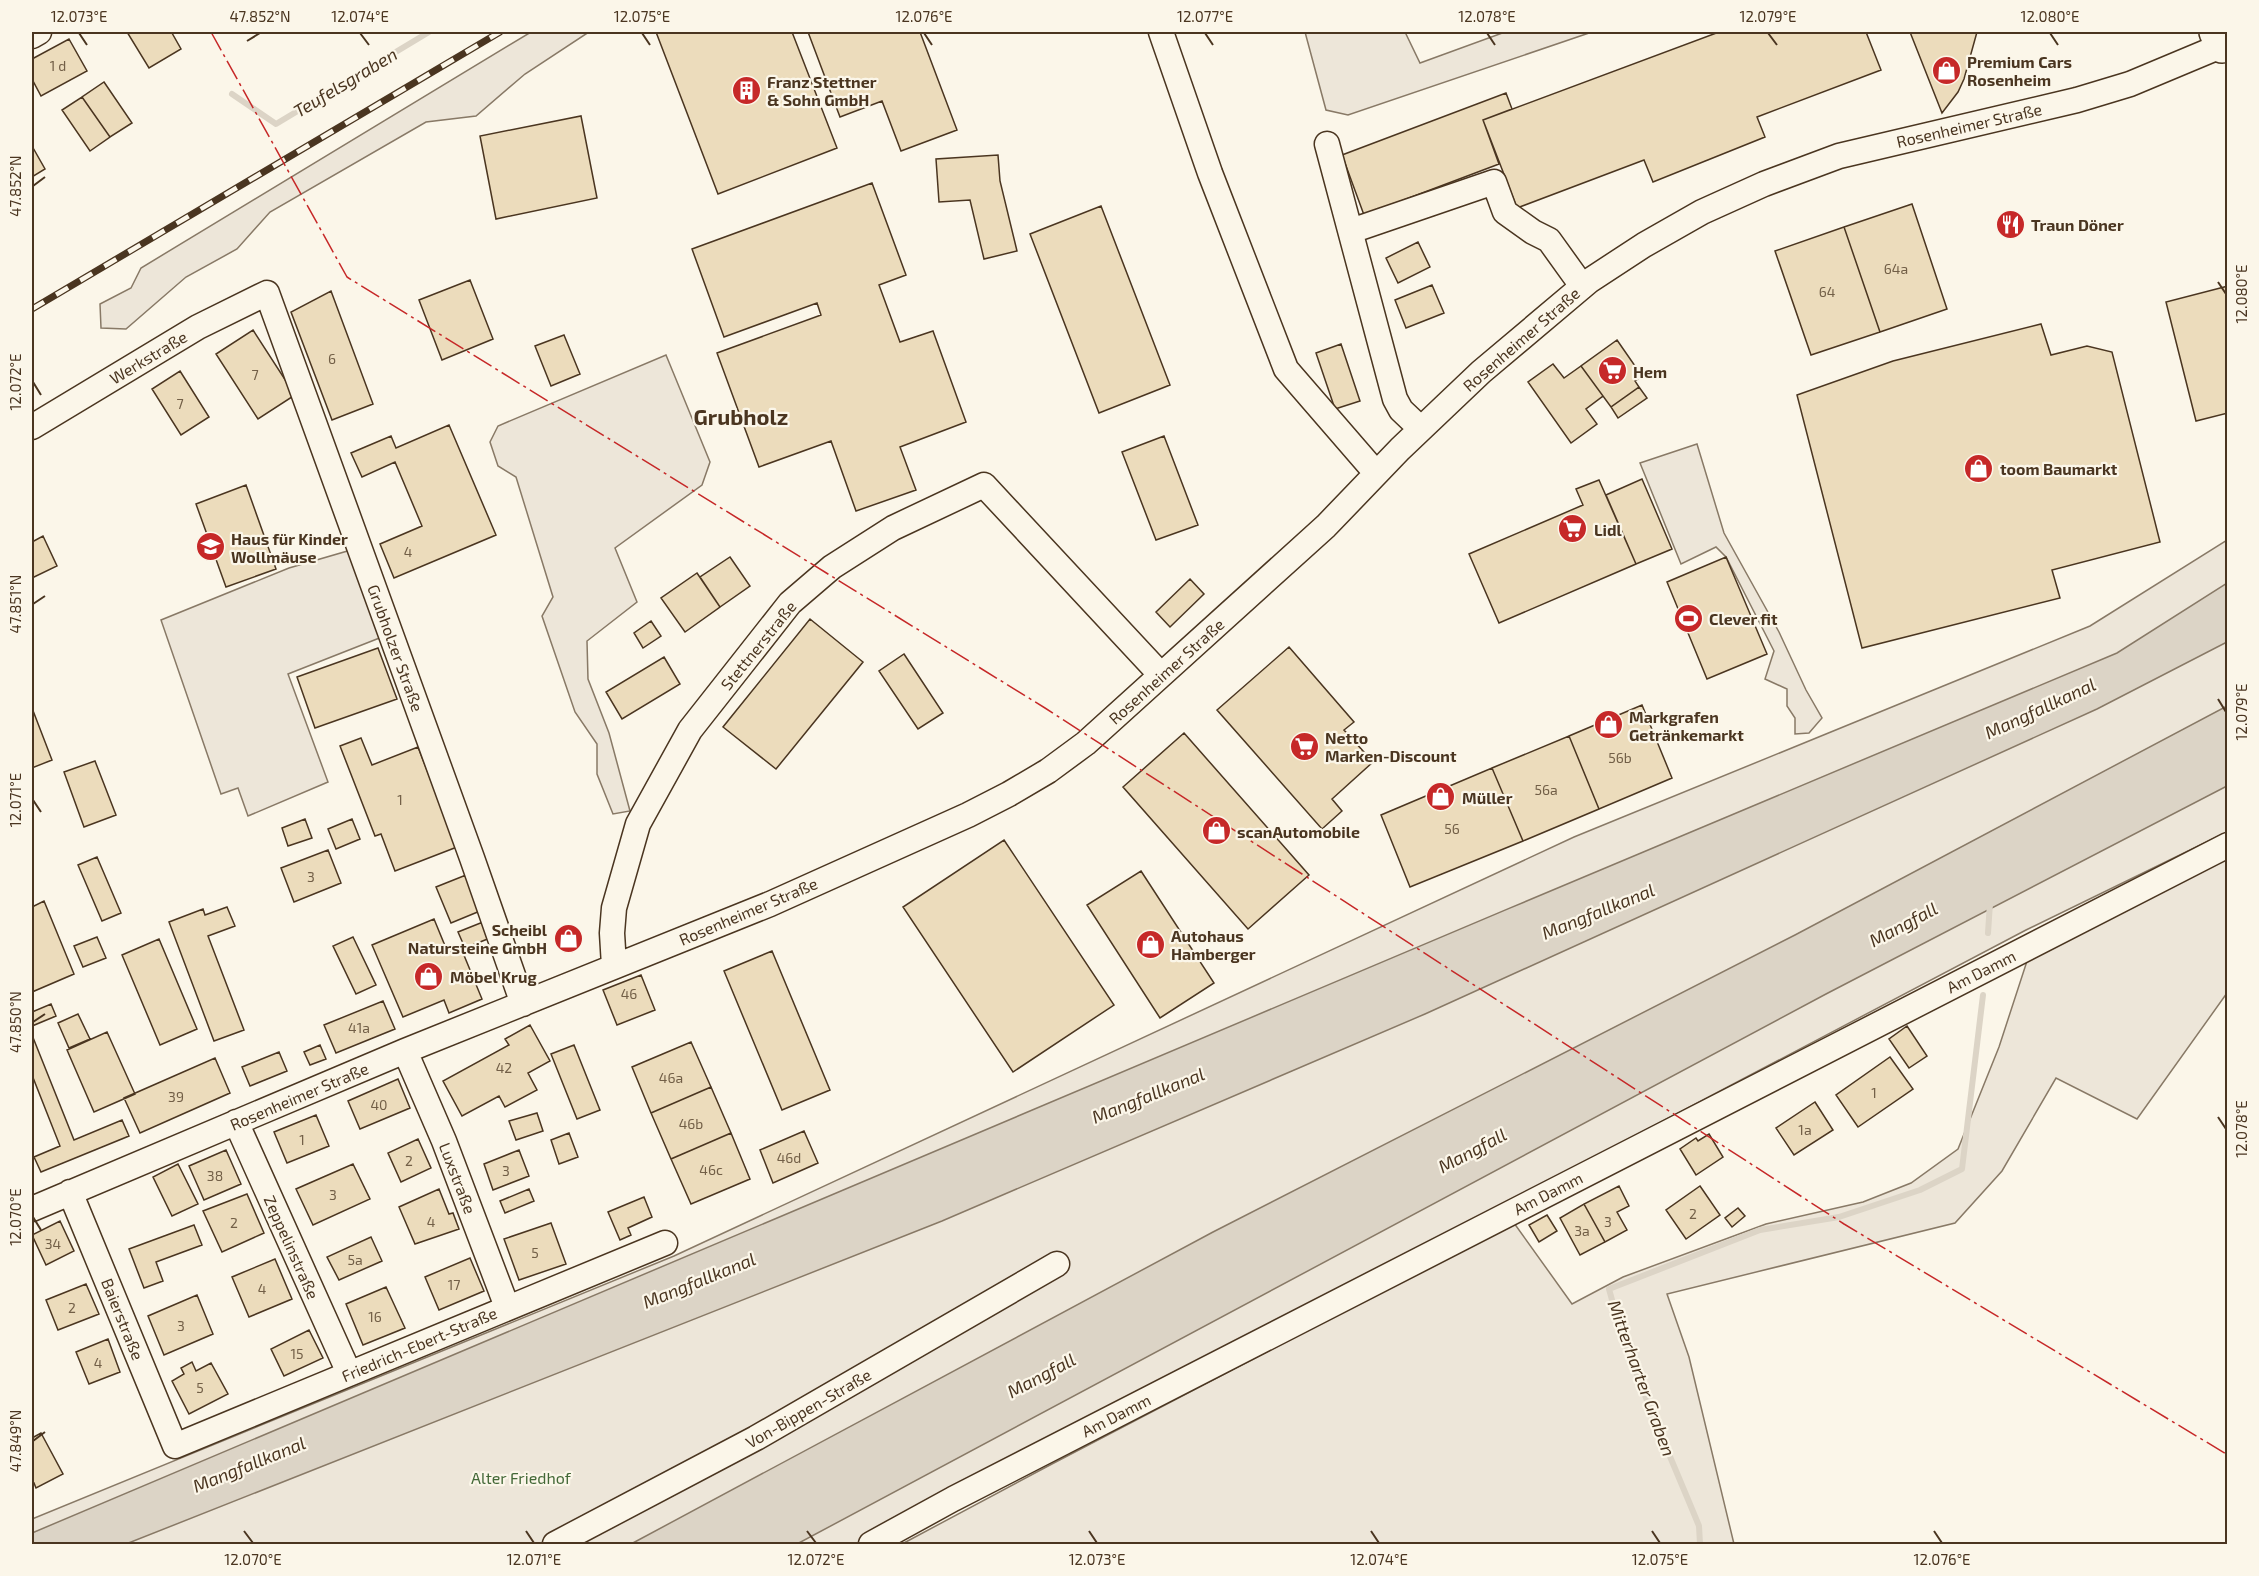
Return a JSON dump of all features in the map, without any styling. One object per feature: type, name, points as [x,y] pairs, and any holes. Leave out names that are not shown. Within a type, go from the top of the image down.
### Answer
[{"type":"street","points":[[32,36],[39,32]]},
{"type":"street","points":[[1161,32],[1210,173],[1286,369],[1376,473]]},
{"type":"street","name":"Rosenheimer Straße","points":[[32,1209],[405,1051],[770,904],[927,835],[1009,794],[1048,771],[1086,743],[1326,526],[1376,473],[1481,372],[1582,286],[1644,245],[1693,217],[1764,184],[1839,156],[2077,100],[2130,84],[2222,40]]},
{"type":"street","points":[[1327,144],[1395,399],[1401,410],[1421,429]]},
{"type":"street","points":[[1351,231],[1494,182],[1505,212],[1548,240],[1582,286]]},
{"type":"street","name":"Werkstraße","points":[[32,427],[198,327],[267,293]]},
{"type":"street","name":"Grubholzer Straße","points":[[267,293],[523,1004]]},
{"type":"street","name":"Stettnerstraße","points":[[614,966],[612,933],[614,908],[638,824],[690,730],[790,603],[832,567],[893,528],[984,485],[1161,675]]},
{"type":"street","name":"Am Damm","points":[[871,1545],[954,1499],[2228,844]]},
{"type":"street","name":"Luxstraße","points":[[405,1051],[444,1141],[507,1307]]},
{"type":"street","name":"Zeppelinstraße","points":[[236,1122],[349,1373]]},
{"type":"street","name":"Baierstraße","points":[[70,1192],[175,1446]]},
{"type":"street","name":"Friedrich-Ebert-Straße","points":[[175,1446],[665,1243]]},
{"type":"street","name":"Von-Bippen-Straße","points":[[555,1545],[756,1438],[1057,1264]]},
{"type":"green space","points":[[531,32],[589,32],[525,74],[476,116],[426,122],[270,212],[237,249],[186,277],[126,329],[101,328],[100,304],[131,288],[141,268]]},
{"type":"green space","points":[[1305,32],[1405,32],[1420,63],[1505,32],[1592,32],[1348,115],[1326,110]]},
{"type":"green space","points":[[666,355],[710,462],[702,485],[615,548],[637,602],[587,641],[588,679],[609,733],[630,811],[613,814],[597,774],[597,744],[575,712],[542,616],[553,597],[516,477],[498,466],[490,442],[498,426]]},
{"type":"green space","points":[[1697,444],[1724,533],[1779,632],[1822,718],[1809,733],[1795,734],[1795,718],[1787,706],[1787,689],[1765,679],[1774,651],[1726,557],[1716,547],[1681,564],[1640,463]]},
{"type":"green space","name":"Alter Friedhof","points":[[2227,540],[2227,832],[2026,930],[859,1544],[32,1544],[32,1519],[674,1256],[1574,837],[2090,626]]},
{"type":"green space","points":[[351,550],[382,637],[288,674],[328,782],[248,816],[238,788],[221,794],[161,620],[289,568]]},
{"type":"green space","points":[[2227,852],[2227,993],[2137,1119],[2056,1078],[2002,1171],[1955,1223],[1667,1294],[1689,1357],[1734,1544],[902,1544],[1514,1223],[1572,1304],[1623,1277],[1766,1224],[1863,1202],[1911,1183],[1958,1149],[1999,1047],[2028,958]]},
{"type":"water","name":"Mangfallkanal","points":[[2227,583],[2227,642],[2097,709],[1425,1014],[942,1221],[126,1544],[32,1544],[32,1533],[2117,653]]},
{"type":"water","name":"Mangfall","points":[[2227,706],[2227,786],[1826,994],[797,1544],[631,1544],[1213,1232],[1795,935]]},
{"type":"building","points":[[127,32],[175,32],[172,33],[181,49],[149,68]]},
{"type":"building","name":"Franz Stettner & Sohn GmbH","points":[[656,32],[792,32],[837,148],[718,194]]},
{"type":"building","points":[[808,32],[920,32],[957,130],[901,151],[882,101],[840,117]]},
{"type":"building","points":[[1719,32],[1866,32],[1881,70],[1757,117],[1765,137],[1653,182],[1644,160],[1517,208],[1483,120]]},
{"type":"building","name":"Premium Cars Rosenheim","points":[[1910,32],[1977,32],[1964,79],[1958,92],[1942,113]]},
{"type":"building","points":[[69,39],[87,71],[41,96],[32,79],[32,59]]},
{"type":"building","points":[[104,82],[132,123],[110,137],[82,97]]},
{"type":"building","points":[[1506,93],[1512,109],[1483,120],[1499,164],[1364,215],[1342,155]]},
{"type":"building","points":[[82,97],[110,137],[90,151],[62,110]]},
{"type":"building","points":[[581,116],[597,198],[496,219],[480,136]]},
{"type":"building","points":[[32,146],[45,169],[32,177]]},
{"type":"building","points":[[998,155],[1000,181],[1017,251],[984,259],[970,200],[939,202],[936,159]]},
{"type":"building","points":[[872,183],[906,275],[879,285],[900,342],[933,331],[966,422],[900,447],[916,490],[856,511],[831,441],[759,467],[717,353],[821,315],[817,303],[724,337],[692,249]]},
{"type":"building","points":[[1912,204],[1947,309],[1880,332],[1844,227]]},
{"type":"building","points":[[1101,206],[1170,385],[1099,413],[1030,234]]},
{"type":"building","points":[[1844,227],[1880,332],[1811,355],[1775,251]]},
{"type":"building","points":[[1418,242],[1430,267],[1398,283],[1386,258]]},
{"type":"building","points":[[470,280],[493,339],[442,360],[419,300]]},
{"type":"building","points":[[1432,285],[1444,313],[1406,328],[1395,300]]},
{"type":"building","points":[[2228,286],[2228,413],[2196,421],[2166,302]]},
{"type":"building","points":[[331,291],[373,404],[332,420],[291,312]]},
{"type":"building","name":"toom Baumarkt","points":[[2041,324],[2051,355],[2087,346],[2112,352],[2160,542],[2052,570],[2060,598],[1862,648],[1797,395],[1893,361]]},
{"type":"building","points":[[253,330],[295,395],[258,419],[216,354]]},
{"type":"building","points":[[564,335],[580,374],[551,386],[535,346]]},
{"type":"building","name":"Hem","points":[[1617,340],[1642,376],[1635,381],[1639,387],[1611,407],[1581,366]]},
{"type":"building","points":[[1341,344],[1360,401],[1335,409],[1316,353]]},
{"type":"building","points":[[1553,364],[1564,378],[1581,366],[1603,396],[1586,409],[1597,424],[1571,443],[1528,382]]},
{"type":"building","points":[[180,371],[209,417],[181,435],[152,389]]},
{"type":"building","points":[[1639,387],[1647,398],[1618,418],[1611,407]]},
{"type":"building","points":[[449,425],[496,535],[394,578],[380,544],[422,526],[395,462],[362,477],[351,453],[391,436],[396,448]]},
{"type":"building","points":[[1164,436],[1198,525],[1156,540],[1122,452]]},
{"type":"building","points":[[1642,479],[1672,549],[1636,564],[1606,495]]},
{"type":"building","name":"Lidl","points":[[1599,480],[1636,564],[1499,623],[1469,554],[1583,505],[1576,489]]},
{"type":"building","points":[[246,485],[276,569],[226,587],[196,504]]},
{"type":"building","points":[[43,536],[57,566],[32,578],[32,542]]},
{"type":"building","points":[[730,557],[750,586],[720,607],[700,577]]},
{"type":"building","points":[[1726,557],[1767,654],[1707,679],[1667,582]]},
{"type":"building","points":[[697,573],[720,607],[685,632],[661,598]]},
{"type":"building","points":[[1190,579],[1204,594],[1170,627],[1156,612]]},
{"type":"building","points":[[810,619],[863,662],[776,769],[723,727]]},
{"type":"building","points":[[651,621],[661,636],[643,648],[634,633]]},
{"type":"building","name":"Netto Marken-Discount","points":[[1289,647],[1354,722],[1344,730],[1373,762],[1332,799],[1342,811],[1322,829],[1217,710]]},
{"type":"building","points":[[378,648],[397,699],[315,728],[297,677]]},
{"type":"building","points":[[904,654],[943,713],[918,729],[879,671]]},
{"type":"building","points":[[664,657],[680,684],[622,719],[606,692]]},
{"type":"building","points":[[1642,705],[1672,778],[1599,809],[1569,736]]},
{"type":"building","points":[[32,708],[52,760],[32,768]]},
{"type":"building","name":"scanAutomobile","points":[[1184,733],[1309,875],[1248,929],[1123,787]]},
{"type":"building","points":[[1569,736],[1599,809],[1523,841],[1492,768]]},
{"type":"building","points":[[361,738],[372,765],[418,747],[457,847],[395,871],[381,834],[375,836],[340,746]]},
{"type":"building","points":[[95,761],[116,815],[84,827],[64,772]]},
{"type":"building","points":[[1492,768],[1523,841],[1410,887],[1381,815]]},
{"type":"building","points":[[305,819],[312,838],[288,846],[282,828]]},
{"type":"building","points":[[352,819],[360,839],[336,849],[328,829]]},
{"type":"building","points":[[1004,840],[1114,1005],[1013,1072],[903,907]]},
{"type":"building","points":[[328,850],[341,883],[294,902],[281,868]]},
{"type":"building","points":[[97,857],[121,913],[102,921],[78,865]]},
{"type":"building","name":"Autohaus Hamberger","points":[[1141,871],[1214,983],[1160,1018],[1087,905]]},
{"type":"building","points":[[466,875],[480,911],[451,923],[436,887]]},
{"type":"building","points":[[44,901],[74,974],[32,992],[32,907]]},
{"type":"building","points":[[227,907],[235,926],[208,936],[244,1030],[214,1041],[169,922],[203,909],[205,915]]},
{"type":"building","name":"Möbel Krug","points":[[434,919],[448,953],[461,948],[482,999],[449,1013],[444,1000],[403,1017],[372,945]]},
{"type":"building","points":[[483,922],[490,938],[465,948],[458,932]]},
{"type":"building","points":[[97,937],[106,958],[83,967],[74,946]]},
{"type":"building","points":[[353,937],[376,985],[356,994],[333,946]]},
{"type":"building","points":[[159,939],[197,1029],[160,1045],[122,955]]},
{"type":"building","points":[[772,951],[830,1090],[782,1110],[724,971]]},
{"type":"building","points":[[641,975],[655,1010],[617,1025],[603,990]]},
{"type":"building","points":[[383,1001],[395,1029],[336,1053],[324,1025]]},
{"type":"building","points":[[51,1004],[56,1016],[32,1026],[32,1012]]},
{"type":"building","points":[[78,1014],[90,1039],[69,1048],[58,1023]]},
{"type":"building","name":"Möbel Krug","points":[[530,1025],[550,1061],[528,1073],[537,1090],[505,1107],[499,1096],[462,1116],[443,1081],[509,1045],[505,1039]]},
{"type":"building","points":[[1907,1026],[1927,1056],[1909,1068],[1889,1039]]},
{"type":"building","points":[[107,1032],[135,1094],[94,1112],[67,1050]]},
{"type":"building","points":[[32,1035],[74,1140],[122,1120],[129,1136],[41,1172],[34,1157],[60,1146],[32,1075]]},
{"type":"building","points":[[691,1042],[711,1087],[651,1113],[632,1067]]},
{"type":"building","points":[[320,1045],[326,1059],[310,1065],[304,1052]]},
{"type":"building","points":[[574,1045],[600,1110],[577,1119],[551,1054]]},
{"type":"building","points":[[279,1052],[287,1071],[250,1086],[242,1067]]},
{"type":"building","points":[[1890,1057],[1913,1089],[1858,1127],[1836,1095]]},
{"type":"building","points":[[215,1058],[230,1093],[140,1133],[124,1098]]},
{"type":"building","points":[[398,1079],[410,1108],[360,1129],[348,1101]]},
{"type":"building","points":[[711,1087],[731,1133],[671,1159],[651,1113]]},
{"type":"building","points":[[1815,1102],[1833,1130],[1794,1155],[1776,1128]]},
{"type":"building","points":[[537,1113],[543,1131],[516,1140],[509,1121]]},
{"type":"building","points":[[316,1115],[329,1146],[287,1163],[274,1132]]},
{"type":"building","points":[[804,1131],[818,1163],[773,1183],[760,1150]]},
{"type":"building","points":[[569,1133],[578,1157],[559,1164],[551,1140]]},
{"type":"building","points":[[731,1133],[750,1179],[691,1204],[671,1159]]},
{"type":"building","points":[[1709,1134],[1723,1157],[1696,1175],[1680,1149],[1696,1138],[1698,1141]]},
{"type":"building","points":[[418,1139],[431,1168],[401,1182],[388,1153]]},
{"type":"building","points":[[226,1150],[241,1184],[204,1200],[189,1166]]},
{"type":"building","points":[[519,1150],[529,1176],[493,1190],[484,1164]]},
{"type":"building","points":[[178,1164],[198,1204],[172,1216],[153,1177]]},
{"type":"building","points":[[353,1164],[370,1199],[313,1225],[296,1189]]},
{"type":"building","points":[[1619,1186],[1629,1206],[1617,1212],[1627,1230],[1605,1242],[1584,1204]]},
{"type":"building","points":[[1700,1186],[1720,1215],[1686,1239],[1666,1210]]},
{"type":"building","points":[[439,1189],[449,1214],[453,1213],[459,1229],[415,1244],[399,1207]]},
{"type":"building","points":[[529,1189],[534,1201],[505,1213],[500,1201]]},
{"type":"building","points":[[247,1194],[264,1233],[222,1252],[203,1211]]},
{"type":"building","points":[[644,1197],[652,1217],[628,1228],[631,1235],[620,1240],[608,1212]]},
{"type":"building","points":[[1584,1204],[1605,1242],[1580,1255],[1560,1218]]},
{"type":"building","points":[[1738,1208],[1745,1216],[1732,1227],[1725,1218]]},
{"type":"building","points":[[1547,1215],[1557,1231],[1539,1242],[1529,1225]]},
{"type":"building","points":[[60,1221],[74,1251],[46,1265],[32,1235]]},
{"type":"building","points":[[551,1223],[566,1264],[519,1280],[504,1239]]},
{"type":"building","points":[[194,1225],[202,1245],[156,1262],[163,1281],[144,1288],[129,1249]]},
{"type":"building","points":[[371,1237],[382,1261],[339,1280],[327,1257]]},
{"type":"building","points":[[470,1258],[484,1291],[439,1310],[425,1277]]},
{"type":"building","points":[[275,1259],[292,1299],[249,1317],[232,1277]]},
{"type":"building","points":[[86,1284],[99,1314],[58,1330],[46,1300]]},
{"type":"building","points":[[386,1287],[405,1328],[363,1345],[346,1304]]},
{"type":"building","points":[[197,1295],[213,1334],[164,1355],[148,1316]]},
{"type":"building","points":[[309,1330],[323,1358],[284,1376],[271,1349]]},
{"type":"building","points":[[108,1339],[120,1372],[89,1384],[76,1352]]},
{"type":"building","points":[[192,1362],[196,1371],[211,1363],[228,1394],[189,1414],[172,1381],[184,1374],[181,1368]]},
{"type":"building","points":[[41,1433],[63,1474],[36,1488],[34,1483],[32,1484],[32,1438]]},
{"type":"waterway","name":"Teufelsgraben","points":[[232,94],[276,124],[429,32]]},
{"type":"waterway","points":[[1988,933],[1990,903]]},
{"type":"waterway","name":"Mitterharter Graben","points":[[1700,1544],[1699,1526],[1639,1379],[1609,1289],[1760,1230],[1839,1217],[1920,1190],[1962,1169],[1983,995]]},
{"type":"railway","points":[[32,309],[500,32]]},
{"type":"power","points":[[211,32],[347,277],[1045,708],[1844,1224],[2228,1455]]},
{"type":"place","name":"Premium Cars Rosenheim","points":[[1946,70]]},
{"type":"place","name":"Franz Stettner & Sohn GmbH","points":[[746,90]]},
{"type":"place","name":"Traun Döner","points":[[2010,224]]},
{"type":"place","name":"Hem","points":[[1612,371]]},
{"type":"place","name":"toom Baumarkt","points":[[1979,468]]},
{"type":"place","name":"Lidl","points":[[1573,529]]},
{"type":"place","name":"Haus für Kinder Wollmäuse","points":[[210,547]]},
{"type":"place","name":"Clever fit","points":[[1688,618]]},
{"type":"place","name":"Markgrafen Getränkemarkt","points":[[1608,725]]},
{"type":"place","name":"Netto Marken-Discount","points":[[1304,746]]},
{"type":"place","name":"Müller","points":[[1441,797]]},
{"type":"place","name":"scanAutomobile","points":[[1216,831]]},
{"type":"place","name":"Scheibl Natursteine GmbH","points":[[568,938]]},
{"type":"place","name":"Autohaus Hamberger","points":[[1150,944]]},
{"type":"place","name":"Möbel Krug","points":[[429,976]]},
{"type":"district","name":"Grubholz","points":[[741,416]]}]
